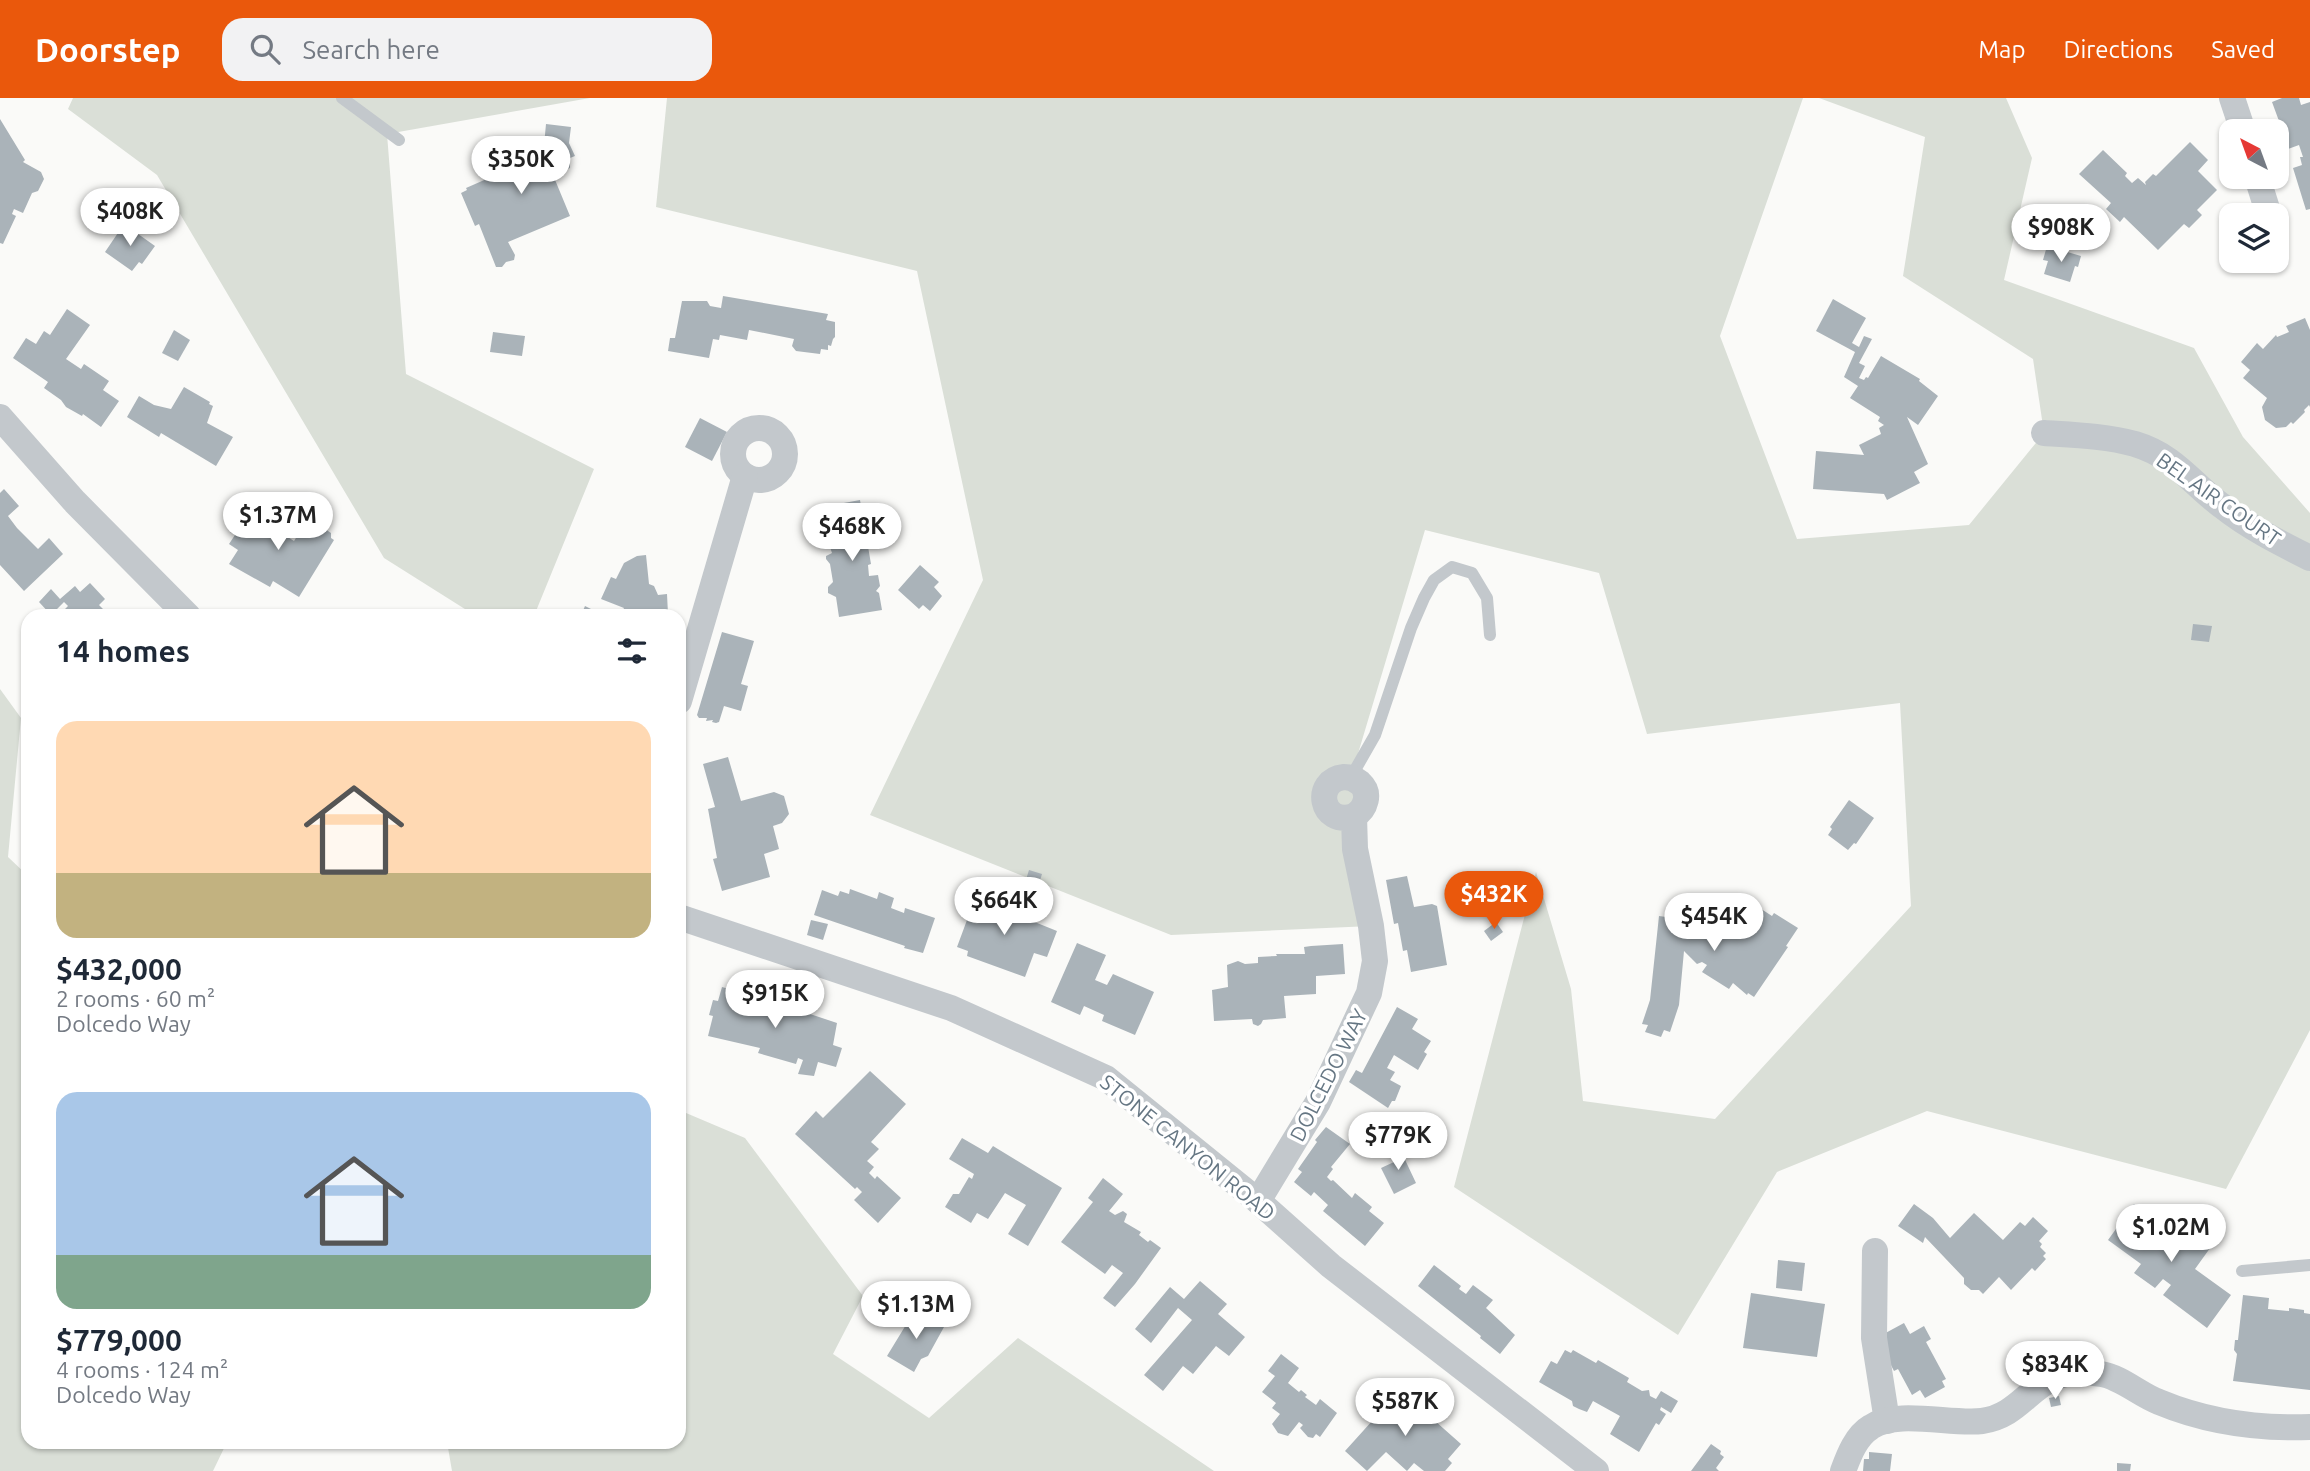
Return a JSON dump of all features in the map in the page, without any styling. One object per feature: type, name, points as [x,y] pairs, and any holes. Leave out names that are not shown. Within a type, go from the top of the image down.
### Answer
[{"type":"street","points":[[2232,98],[2239,119]]},
{"type":"street","points":[[0,417],[75,502],[181,609]]},
{"type":"street","name":"BEL AIR COURT","points":[[2044,433],[2091,436],[2137,445],[2179,466],[2221,506],[2310,558]]},
{"type":"street","points":[[686,677],[745,476]]},
{"type":"street","name":"DOLCEDO WAY","points":[[1258,1201],[1318,1102],[1369,993],[1375,961],[1371,926],[1355,849],[1354,816],[1364,806],[1366,796],[1360,783],[1351,777]]},
{"type":"street","name":"STONE CANYON ROAD","points":[[686,919],[951,1008],[1106,1078],[1258,1201],[1331,1266],[1596,1471]]},
{"type":"street","points":[[1875,1251],[1874,1338],[1887,1421]]},
{"type":"street","points":[[1843,1471],[1858,1439],[1872,1426],[1887,1421],[1926,1419],[1983,1421],[2005,1412],[2035,1387],[2057,1374],[2105,1374],[2155,1401],[2196,1417],[2277,1428],[2310,1427]]},
{"type":"lane","points":[[342,98],[399,140]]},
{"type":"lane","points":[[1351,777],[1376,735],[1411,628],[1434,580],[1452,567],[1472,573],[1487,598],[1490,635]]},
{"type":"lane","points":[[2242,1271],[2310,1265]]},
{"type":"shaded area","points":[[73,98],[590,98],[387,134],[406,374],[594,469],[537,609],[465,609],[384,558],[157,175],[68,109]]},
{"type":"shaded area","points":[[667,98],[1803,98],[1720,336],[1797,539],[1969,525],[2044,433],[2033,359],[1903,276],[1925,137],[1819,98],[2006,98],[2032,158],[2004,280],[2194,348],[2243,437],[2310,513],[2310,1030],[2226,1189],[1927,1111],[1777,1172],[1678,1335],[1454,1187],[1536,872],[1571,989],[1583,1101],[1715,1119],[1911,906],[1900,703],[1647,734],[1599,573],[1425,530],[1351,777],[1371,926],[1171,935],[870,815],[983,580],[917,271],[656,207]]},
{"type":"shaded area","points":[[0,689],[21,718],[8,857],[21,869],[21,1449],[224,1449],[213,1471],[0,1471]]},
{"type":"shaded area","points":[[686,1113],[745,1138],[863,1296],[833,1354],[929,1418],[1018,1338],[1214,1471],[452,1471],[448,1449],[686,1449]]},
{"type":"building","points":[[2282,98],[2299,98],[2301,105],[2310,102],[2310,209],[2306,210],[2293,168],[2302,165],[2300,157],[2303,157],[2299,145],[2289,149],[2289,119],[2278,119],[2272,102]]},
{"type":"building","points":[[0,119],[25,160],[23,162],[41,172],[44,179],[38,191],[32,193],[23,213],[14,209],[12,214],[16,216],[3,244],[0,243]]},
{"type":"building","points":[[546,124],[571,127],[569,143],[575,156],[570,158],[570,168],[553,175],[570,216],[508,242],[515,255],[514,260],[506,262],[502,267],[496,267],[479,224],[475,226],[461,193],[467,190],[466,188],[498,174],[496,169],[515,161],[517,166],[543,156]]},
{"type":"building","points":[[2190,142],[2208,160],[2198,171],[2217,190],[2197,210],[2202,215],[2189,228],[2184,224],[2158,250],[2124,217],[2120,222],[2106,209],[2111,203],[2079,174],[2103,150],[2127,173],[2125,176],[2132,183],[2138,178],[2146,185],[2145,182],[2153,174],[2156,176]]},
{"type":"building","points":[[124,224],[155,246],[142,264],[139,262],[132,271],[105,252]]},
{"type":"building","points":[[2047,246],[2081,256],[2070,282],[2044,274],[2048,261],[2043,260]]},
{"type":"building","points":[[723,296],[828,314],[826,320],[835,322],[835,337],[831,346],[828,345],[828,350],[821,349],[820,354],[796,351],[792,346],[794,339],[749,330],[747,340],[720,335],[719,340],[713,339],[709,358],[668,351],[670,338],[675,338],[682,301],[707,301],[710,306],[721,308]]},
{"type":"building","points":[[1833,299],[1866,318],[1852,343],[1859,347],[1864,336],[1872,339],[1859,363],[1865,366],[1859,378],[1868,378],[1881,356],[1920,379],[1919,381],[1938,396],[1918,425],[1907,417],[1928,464],[1914,472],[1920,483],[1887,500],[1884,494],[1813,489],[1816,451],[1864,455],[1859,445],[1881,434],[1879,428],[1884,425],[1878,421],[1880,417],[1850,398],[1858,386],[1844,377],[1855,352],[1816,331]]},
{"type":"building","points":[[67,309],[90,325],[66,359],[81,369],[84,364],[109,381],[103,390],[119,401],[101,427],[83,414],[82,416],[66,407],[44,388],[48,382],[13,358],[26,338],[36,344],[44,331],[50,335]]},
{"type":"building","points":[[2305,318],[2310,330],[2310,407],[2309,405],[2293,424],[2291,422],[2286,427],[2276,428],[2265,420],[2262,407],[2267,398],[2243,378],[2250,370],[2241,362],[2257,343],[2263,349],[2276,335],[2277,337],[2289,332],[2286,326]]},
{"type":"building","points":[[174,330],[190,340],[178,361],[162,353]]},
{"type":"building","points":[[493,332],[525,336],[522,356],[490,352]]},
{"type":"building","points":[[184,387],[213,406],[207,423],[233,437],[216,466],[161,433],[159,437],[127,417],[139,396],[154,405],[171,409]]},
{"type":"building","points":[[700,418],[727,432],[712,461],[685,447]]},
{"type":"building","points":[[4,489],[19,506],[8,516],[17,528],[38,549],[49,538],[63,554],[24,591],[0,565],[0,493]]},
{"type":"building","points":[[860,500],[871,564],[868,565],[869,576],[878,575],[880,586],[876,591],[879,593],[882,610],[839,617],[836,597],[828,593],[828,587],[833,582],[830,564],[826,559],[826,556],[832,553],[829,529],[836,528],[833,505]]},
{"type":"building","points":[[246,507],[271,522],[269,525],[294,541],[306,522],[321,531],[325,529],[331,533],[334,540],[299,597],[273,581],[270,587],[229,564],[238,550],[229,544],[235,535],[230,532]]},
{"type":"building","points":[[646,555],[649,584],[654,586],[658,595],[667,594],[668,609],[624,609],[601,599],[611,577],[616,579],[624,563],[637,556]]},
{"type":"building","points":[[920,565],[939,582],[934,587],[942,596],[930,611],[923,605],[919,609],[898,590]]},
{"type":"building","points":[[90,583],[105,599],[99,605],[103,609],[65,609],[68,606],[64,602],[57,609],[45,609],[39,602],[51,589],[60,599],[75,586],[80,592]]},
{"type":"building","points":[[2193,624],[2212,626],[2209,642],[2191,640]]},
{"type":"building","points":[[722,632],[754,641],[741,684],[748,686],[741,711],[724,706],[719,722],[716,723],[697,715]]},
{"type":"building","points":[[728,757],[741,801],[774,792],[784,796],[789,814],[782,823],[773,826],[779,849],[764,854],[770,877],[722,891],[713,859],[717,858],[708,809],[715,807],[703,764]]},
{"type":"building","points":[[1849,800],[1874,818],[1856,844],[1848,850],[1828,835],[1832,829],[1830,827]]},
{"type":"building","points":[[1029,870],[1042,874],[1038,887],[1025,883]]},
{"type":"building","points":[[1407,876],[1414,907],[1432,904],[1437,906],[1447,965],[1411,972],[1407,950],[1403,951],[1398,923],[1394,924],[1386,880]]},
{"type":"building","points":[[850,889],[877,899],[879,892],[894,898],[891,908],[904,913],[905,908],[935,918],[923,953],[814,915],[822,890],[838,896],[840,891],[849,894]]},
{"type":"building","points":[[975,894],[989,899],[989,907],[990,904],[1057,931],[1047,957],[1034,953],[1025,977],[967,956],[968,951],[957,947],[967,920],[978,924],[966,918]]},
{"type":"building","points":[[1723,899],[1739,909],[1745,901],[1749,901],[1798,928],[1754,997],[1748,993],[1747,995],[1733,983],[1729,989],[1702,972],[1707,965],[1702,962],[1697,964],[1684,951],[1679,1005],[1670,1032],[1664,1030],[1661,1037],[1645,1032],[1648,1025],[1642,1024],[1650,1000],[1659,916],[1680,919],[1688,924],[1691,919],[1689,911],[1695,903],[1704,901],[1713,907]]},
{"type":"building","points":[[811,920],[828,924],[823,940],[807,935]]},
{"type":"building","points":[[1496,922],[1503,932],[1491,941],[1484,931]]},
{"type":"building","points":[[1077,943],[1106,955],[1095,980],[1107,985],[1113,974],[1154,992],[1135,1035],[1102,1021],[1104,1015],[1084,1006],[1080,1015],[1051,1002]]},
{"type":"building","points":[[1343,944],[1345,974],[1316,976],[1316,994],[1284,996],[1286,1018],[1263,1020],[1258,1026],[1253,1024],[1252,1019],[1214,1021],[1212,990],[1228,987],[1227,965],[1238,961],[1245,964],[1258,963],[1258,957],[1277,956],[1276,954],[1305,954],[1304,947]]},
{"type":"building","points":[[722,987],[757,997],[758,994],[772,998],[771,1001],[837,1023],[833,1045],[842,1048],[836,1067],[818,1062],[814,1076],[798,1074],[803,1060],[798,1058],[796,1064],[758,1053],[760,1048],[708,1036],[713,1016],[709,1015],[713,1000],[718,1001]]},
{"type":"building","points":[[1397,1007],[1418,1019],[1412,1029],[1431,1041],[1418,1070],[1394,1055],[1387,1068],[1395,1072],[1390,1080],[1401,1086],[1395,1101],[1392,1101],[1388,1108],[1349,1082],[1356,1070],[1362,1073]]},
{"type":"building","points":[[870,1071],[906,1104],[871,1142],[879,1149],[867,1161],[874,1167],[869,1173],[875,1179],[877,1176],[901,1198],[878,1223],[854,1200],[862,1192],[857,1187],[855,1189],[795,1134],[816,1111],[823,1118]]},
{"type":"building","points":[[1326,1127],[1350,1144],[1331,1167],[1333,1169],[1327,1177],[1352,1198],[1355,1193],[1372,1207],[1369,1211],[1384,1223],[1365,1246],[1323,1211],[1328,1205],[1314,1192],[1311,1196],[1294,1182],[1302,1172],[1298,1169]]},
{"type":"building","points":[[962,1138],[988,1153],[993,1146],[1062,1188],[1028,1246],[1008,1234],[1026,1205],[1005,1193],[988,1219],[977,1213],[971,1223],[945,1207],[953,1194],[959,1194],[969,1177],[972,1179],[974,1174],[949,1159]]},
{"type":"building","points":[[1399,1147],[1416,1183],[1394,1194],[1381,1168],[1394,1162],[1389,1152]]},
{"type":"building","points":[[1103,1178],[1123,1194],[1109,1211],[1115,1215],[1123,1211],[1127,1214],[1124,1222],[1141,1232],[1139,1235],[1148,1242],[1150,1240],[1161,1248],[1115,1307],[1103,1298],[1123,1273],[1112,1265],[1105,1274],[1061,1242],[1093,1202],[1088,1198]]},
{"type":"building","points":[[1914,1204],[1933,1218],[1950,1238],[1974,1213],[2003,1240],[2020,1222],[2025,1226],[2033,1217],[2048,1231],[2039,1241],[2042,1244],[2040,1247],[2046,1253],[2043,1256],[2046,1259],[2035,1271],[2032,1268],[2011,1290],[1999,1277],[1983,1294],[1979,1290],[1971,1290],[1964,1284],[1964,1278],[1925,1237],[1923,1243],[1898,1226]]},
{"type":"building","points":[[2134,1204],[2164,1226],[2158,1234],[2175,1248],[2190,1227],[2213,1244],[2195,1269],[2231,1295],[2207,1328],[2163,1295],[2171,1285],[2163,1279],[2155,1288],[2134,1273],[2141,1264],[2108,1240]]},
{"type":"building","points":[[1778,1260],[1805,1263],[1802,1291],[1776,1288]]},
{"type":"building","points":[[1434,1265],[1461,1286],[1459,1289],[1466,1294],[1473,1285],[1493,1300],[1486,1308],[1515,1335],[1500,1354],[1418,1286]]},
{"type":"building","points":[[1200,1281],[1227,1304],[1218,1314],[1245,1337],[1229,1356],[1216,1346],[1193,1374],[1183,1366],[1163,1391],[1144,1375],[1192,1320],[1178,1308],[1151,1343],[1135,1329],[1170,1287],[1184,1299]]},
{"type":"building","points":[[1751,1293],[1825,1304],[1817,1357],[1743,1348]]},
{"type":"building","points":[[2243,1295],[2269,1298],[2268,1309],[2289,1311],[2289,1308],[2304,1310],[2304,1313],[2310,1314],[2310,1390],[2233,1381],[2237,1354],[2234,1350],[2235,1340],[2238,1340]]},
{"type":"building","points":[[915,1310],[944,1327],[928,1356],[921,1359],[914,1372],[887,1356]]},
{"type":"building","points":[[1904,1323],[1910,1334],[1924,1326],[1931,1339],[1926,1342],[1946,1379],[1942,1381],[1945,1387],[1925,1398],[1920,1390],[1912,1395],[1898,1369],[1894,1371],[1880,1344],[1880,1336]]},
{"type":"building","points":[[1565,1350],[1571,1353],[1573,1350],[1596,1363],[1598,1360],[1629,1378],[1627,1382],[1642,1391],[1649,1390],[1650,1396],[1656,1399],[1661,1391],[1678,1401],[1671,1413],[1661,1407],[1660,1410],[1666,1414],[1659,1425],[1656,1423],[1639,1452],[1610,1434],[1620,1416],[1593,1401],[1587,1412],[1579,1409],[1573,1406],[1572,1401],[1539,1382],[1551,1361],[1557,1364]]},
{"type":"building","points":[[1281,1354],[1299,1368],[1288,1383],[1299,1392],[1301,1390],[1307,1395],[1305,1397],[1316,1405],[1320,1399],[1337,1413],[1320,1437],[1316,1434],[1313,1438],[1308,1437],[1300,1428],[1303,1425],[1299,1422],[1288,1436],[1278,1433],[1272,1424],[1280,1414],[1272,1408],[1276,1403],[1262,1392],[1275,1376],[1268,1371]]},
{"type":"building","points":[[1400,1390],[1461,1444],[1448,1459],[1452,1463],[1445,1471],[1424,1471],[1414,1463],[1407,1471],[1386,1452],[1367,1471],[1345,1451]]},
{"type":"building","points":[[2059,1396],[2061,1405],[2051,1407],[2049,1398]]},
{"type":"building","points":[[1711,1444],[1721,1451],[1720,1454],[1724,1457],[1716,1468],[1719,1471],[1691,1471]]},
{"type":"building","points":[[1869,1452],[1892,1454],[1890,1471],[1863,1471],[1864,1459],[1869,1459]]},
{"type":"building","points":[[2117,1463],[2131,1464],[2130,1471],[2117,1471]]}]
